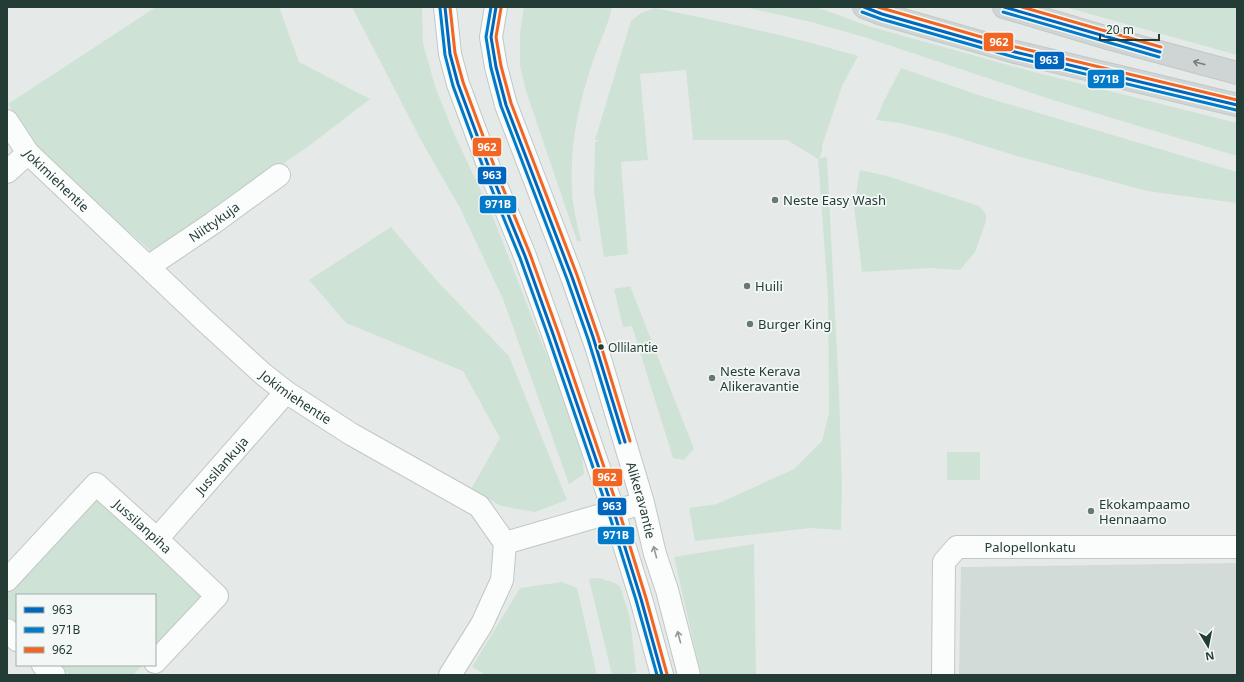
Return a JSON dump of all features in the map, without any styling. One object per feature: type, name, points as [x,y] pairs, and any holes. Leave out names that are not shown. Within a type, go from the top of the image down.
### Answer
[{"type":"main road","points":[[864,7],[889,16],[1015,52],[1237,105]]},
{"type":"main road","points":[[1004,7],[1111,39],[1237,73]]},
{"type":"street","points":[[445,7],[450,54],[458,84],[491,173],[525,256],[614,512],[641,599],[662,675]]},
{"type":"street","name":"Alikeravantie","points":[[496,7],[491,37],[496,67],[506,105],[593,337],[643,503],[655,554],[689,675]]},
{"type":"street","name":"Jokimiehentie","points":[[7,121],[28,153],[205,321],[286,392],[351,434],[479,506],[505,543]]},
{"type":"street","points":[[7,172],[28,153]]},
{"type":"street","name":"Niittykuja","points":[[148,267],[213,223],[279,175]]},
{"type":"street","name":"Jussilankuja","points":[[156,538],[286,392]]},
{"type":"street","name":"Jussilanpiha","points":[[7,580],[96,484],[217,596],[156,661]]},
{"type":"street","points":[[450,675],[482,624],[502,580],[505,543],[643,503]]},
{"type":"street","name":"Palopellonkatu","points":[[943,675],[944,562],[957,547],[1237,547]]},
{"type":"street","points":[[7,630],[16,639]]},
{"type":"street","points":[[44,666],[54,675]]},
{"type":"street","points":[[143,675],[151,666]]},
{"type":"shaded area","points":[[1237,563],[1237,675],[959,675],[961,567]]},
{"type":"green space","points":[[156,7],[279,7],[299,62],[370,99],[309,146],[152,252],[50,163],[8,104]]},
{"type":"green space","points":[[352,7],[422,7],[423,44],[436,89],[454,134],[491,212],[581,443],[584,474],[569,484],[503,299],[460,208],[422,142]]},
{"type":"green space","points":[[524,7],[612,7],[606,28],[593,61],[576,123],[572,155],[572,194],[581,241],[577,241],[526,91],[520,66],[520,33]]},
{"type":"green space","points":[[744,7],[816,7],[868,26],[1030,71],[1237,123],[1237,156],[1053,100],[864,37],[811,22]]},
{"type":"green space","points":[[1065,7],[1237,7],[1237,55]]},
{"type":"green space","points":[[655,8],[782,36],[858,56],[842,86],[819,158],[827,157],[839,392],[842,487],[841,530],[810,528],[695,541],[689,508],[717,504],[794,469],[822,441],[829,413],[828,294],[818,159],[787,140],[693,140],[686,70],[640,74],[648,160],[621,162],[628,254],[604,257],[594,191],[595,142],[600,140],[595,140],[631,21],[641,13]]},
{"type":"green space","points":[[901,68],[978,95],[1237,172],[1237,203],[1147,191],[1017,156],[946,134],[899,123],[876,120]]},
{"type":"green space","points":[[860,170],[887,176],[979,206],[986,214],[986,221],[975,252],[960,270],[930,268],[862,272],[854,206]]},
{"type":"green space","points":[[391,227],[438,282],[509,356],[567,500],[535,512],[501,506],[471,489],[500,438],[463,371],[346,323],[309,280]]},
{"type":"green space","points":[[630,286],[694,449],[684,460],[673,458],[632,326],[623,327],[614,289]]},
{"type":"green space","points":[[947,452],[980,452],[980,480],[947,480]]},
{"type":"green space","points":[[96,497],[206,599],[156,652],[156,594],[16,594],[16,624],[7,615],[7,592]]},
{"type":"green space","points":[[754,544],[756,675],[701,675],[674,557]]},
{"type":"green space","points":[[599,578],[620,586],[630,618],[636,672],[626,675],[612,675],[589,579]]},
{"type":"green space","points":[[562,582],[577,588],[597,675],[486,675],[472,667],[520,588]]},
{"type":"green space","points":[[60,666],[142,666],[133,675],[69,675]]},
{"type":"transit line","name":"963","points":[[445,7],[450,54],[458,84],[491,173],[525,256],[553,334],[614,512],[641,599],[662,675]]},
{"type":"transit line","name":"962","points":[[450,7],[455,53],[463,82],[496,171],[530,254],[558,332],[619,511],[646,598],[667,674]]},
{"type":"transit line","name":"971B","points":[[491,7],[486,37],[491,68],[501,106],[567,279],[588,339],[620,443]]},
{"type":"transit line","name":"963","points":[[496,7],[491,37],[496,67],[506,105],[572,277],[593,337],[625,442]]},
{"type":"transit line","name":"963","points":[[864,7],[882,14],[1015,52],[1237,105]]},
{"type":"transit line","name":"962","points":[[878,7],[1016,47],[1237,100]]},
{"type":"transit line","name":"963","points":[[1004,7],[1160,52]]},
{"type":"transit line","name":"962","points":[[1022,7],[1161,47]]},
{"type":"transit line","name":"971B","points":[[440,8],[445,55],[453,86],[486,175],[520,258],[548,336],[609,514],[636,600],[657,675]]},
{"type":"transit line","name":"962","points":[[501,8],[496,37],[501,66],[511,103],[577,275],[598,336],[630,441]]},
{"type":"transit line","name":"971B","points":[[862,12],[881,19],[1014,57],[1236,110]]},
{"type":"transit line","name":"971B","points":[[1003,12],[1159,57]]},
{"type":"place","name":"Neste Easy Wash","points":[[775,200]]},
{"type":"place","name":"Huili","points":[[747,286]]},
{"type":"place","name":"Burger King","points":[[750,324]]},
{"type":"place","name":"Ollilantie","points":[[601,347]]},
{"type":"place","name":"Neste Kerava Alikeravantie","points":[[712,378]]},
{"type":"place","name":"Ekokampaamo Hennaamo","points":[[1091,511]]}]
